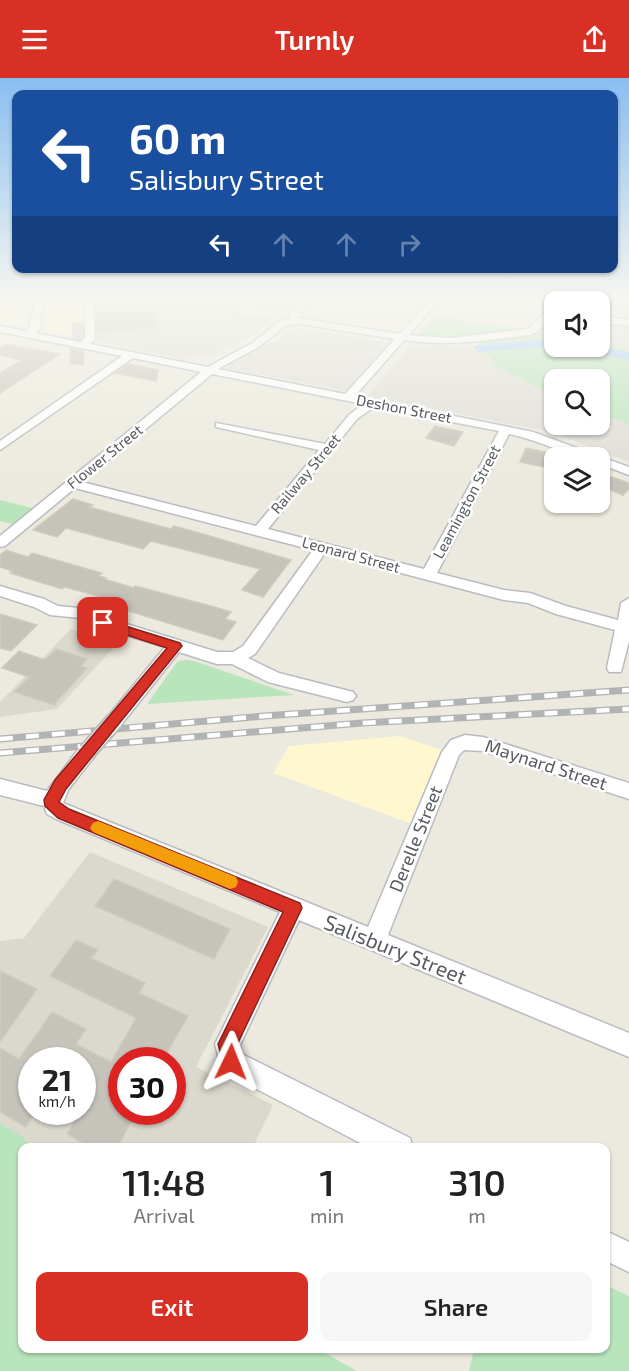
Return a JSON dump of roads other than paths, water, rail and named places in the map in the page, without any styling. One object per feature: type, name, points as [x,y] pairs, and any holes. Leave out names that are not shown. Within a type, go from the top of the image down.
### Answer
[{"type":"street","points":[[0,446],[125,358]]},
{"type":"street","name":"Deshon Street","points":[[147,358],[506,429],[545,438],[567,447]]},
{"type":"street","name":"Flower Street","points":[[0,543],[228,358]]},
{"type":"street","points":[[347,398],[383,358]]},
{"type":"street","name":"Railway Street","points":[[259,531],[353,417],[361,413],[366,402]]},
{"type":"street","points":[[220,424],[327,448]]},
{"type":"street","name":"Leamington Street","points":[[428,575],[506,429]]},
{"type":"street","points":[[610,464],[629,471]]},
{"type":"street","name":"Leonard Street","points":[[73,483],[510,597],[530,598],[554,608],[626,627]]},
{"type":"street","points":[[0,591],[39,603],[55,611],[83,614],[98,621],[217,658],[236,658],[249,650],[322,548]]},
{"type":"street","points":[[615,668],[626,627],[629,603]]},
{"type":"street","points":[[52,800],[61,784],[175,646]]},
{"type":"street","points":[[236,658],[243,664],[266,674],[347,696]]},
{"type":"street","name":"Maynard Street","points":[[463,742],[483,744],[629,791]]},
{"type":"street","name":"Derelle Street","points":[[374,941],[451,752],[456,745],[463,742]]},
{"type":"street","name":"Salisbury Street","points":[[0,787],[52,800],[52,806],[58,811],[629,1045]]},
{"type":"street","points":[[294,908],[227,1044],[231,1062],[390,1143]]},
{"type":"street","points":[[610,1248],[629,1257]]},
{"type":"railway","points":[[0,739],[264,716],[629,690]]},
{"type":"railway","points":[[0,753],[362,723],[629,709]]}]
